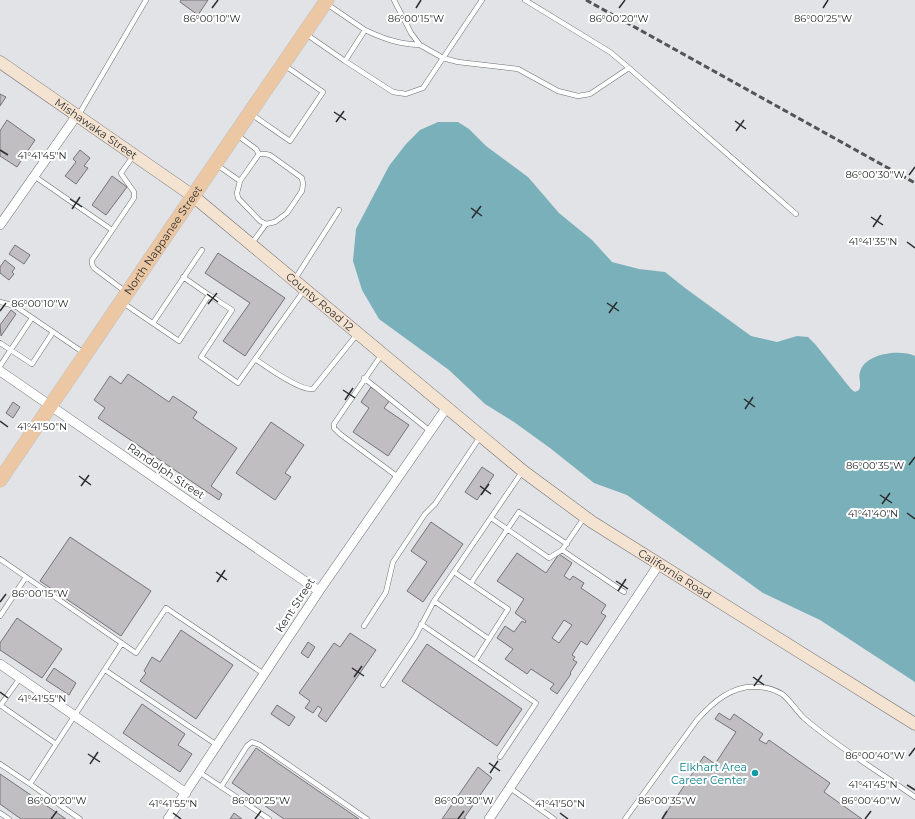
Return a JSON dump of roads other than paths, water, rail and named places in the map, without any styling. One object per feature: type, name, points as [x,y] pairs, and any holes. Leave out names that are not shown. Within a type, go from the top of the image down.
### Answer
[{"type":"main road","name":"North Nappanee Street","points":[[0,480],[326,2]]},
{"type":"main road","name":"Mishawaka Street","points":[[0,62],[193,196]]},
{"type":"main road","name":"County Road 12","points":[[193,196],[447,408]]},
{"type":"main road","name":"California Road","points":[[447,408],[523,470],[585,517],[915,724]]},
{"type":"street","points":[[0,225],[78,115]]},
{"type":"street","name":"Randolph Street","points":[[0,371],[319,591]]},
{"type":"street","name":"Kent Street","points":[[168,819],[319,591],[447,408]]},
{"type":"street","points":[[489,819],[659,564]]},
{"type":"street","points":[[0,664],[186,793]]},
{"type":"lane","points":[[78,115],[146,0]]},
{"type":"lane","points":[[394,0],[411,33],[420,45],[443,58],[458,62],[518,69],[558,91],[578,96],[590,94],[629,68]]},
{"type":"lane","points":[[304,33],[393,92],[406,94],[423,88],[482,0]]},
{"type":"lane","points":[[525,0],[610,52],[796,214]]},
{"type":"lane","points":[[326,2],[365,30],[404,44],[420,45]]},
{"type":"lane","points":[[345,61],[365,30]]},
{"type":"lane","points":[[249,113],[290,141],[323,92],[283,64]]},
{"type":"lane","points":[[235,134],[256,149],[260,154],[270,155],[302,178],[303,184],[302,190],[287,213],[274,222],[266,224],[251,244]]},
{"type":"lane","points":[[260,154],[240,181],[237,193],[238,198],[260,221],[266,224]]},
{"type":"lane","points":[[134,155],[122,173],[134,192],[134,198],[92,260],[94,268],[153,323],[179,341],[209,295]]},
{"type":"lane","points":[[215,163],[240,181]]},
{"type":"lane","points":[[34,176],[112,230]]},
{"type":"lane","points":[[294,280],[339,210]]},
{"type":"lane","points":[[153,323],[202,250]]},
{"type":"lane","points":[[183,277],[232,310],[202,357],[238,383],[305,290]]},
{"type":"lane","points":[[0,302],[15,306],[86,354]]},
{"type":"lane","points":[[0,366],[32,318]]},
{"type":"lane","points":[[0,343],[32,364],[54,332]]},
{"type":"lane","points":[[255,359],[291,382],[305,389],[314,389],[358,333]]},
{"type":"lane","points":[[382,354],[337,418],[334,428],[398,477]]},
{"type":"lane","points":[[364,378],[430,431]]},
{"type":"lane","points":[[364,626],[386,592],[393,562],[425,514],[435,504],[481,436]]},
{"type":"lane","points":[[383,685],[415,636],[434,601],[523,470]]},
{"type":"lane","points":[[471,583],[519,512],[566,544]]},
{"type":"lane","points":[[491,518],[548,558],[562,550],[585,517]]},
{"type":"lane","points":[[562,550],[624,592]]},
{"type":"lane","points":[[0,559],[136,652],[166,608],[264,674]]},
{"type":"lane","points":[[454,572],[508,609],[475,661]]},
{"type":"lane","points":[[0,616],[26,577]]},
{"type":"lane","points":[[434,601],[489,639]]},
{"type":"lane","points":[[421,624],[536,703],[500,757]]},
{"type":"lane","points":[[30,784],[122,643]]},
{"type":"lane","points":[[104,670],[217,745]]},
{"type":"lane","points":[[20,678],[0,705],[56,744]]},
{"type":"lane","points":[[625,819],[697,720],[710,706],[724,695],[736,690],[752,687],[764,687],[785,696],[804,718],[837,743],[915,797]]},
{"type":"lane","points":[[221,787],[247,746],[252,742],[260,745],[368,819]]},
{"type":"lane","points":[[0,764],[80,819]]},
{"type":"lane","points":[[200,772],[269,819]]},
{"type":"lane","points":[[510,788],[554,819]]},
{"type":"lane","points":[[0,813],[9,819]]},
{"type":"water","points":[[438,122],[458,122],[469,129],[486,146],[528,177],[559,213],[592,240],[612,262],[639,269],[665,272],[751,336],[777,342],[797,336],[808,337],[855,392],[860,388],[860,372],[869,360],[884,354],[892,353],[909,354],[915,356],[915,682],[820,620],[763,593],[627,495],[594,483],[550,448],[514,422],[485,404],[449,370],[379,319],[362,290],[353,261],[356,229],[389,166],[406,144],[420,130]]},
{"type":"railway","points":[[586,0],[915,183]]},
{"type":"place","name":"Elkhart Area Career Center","points":[[755,773]]}]
